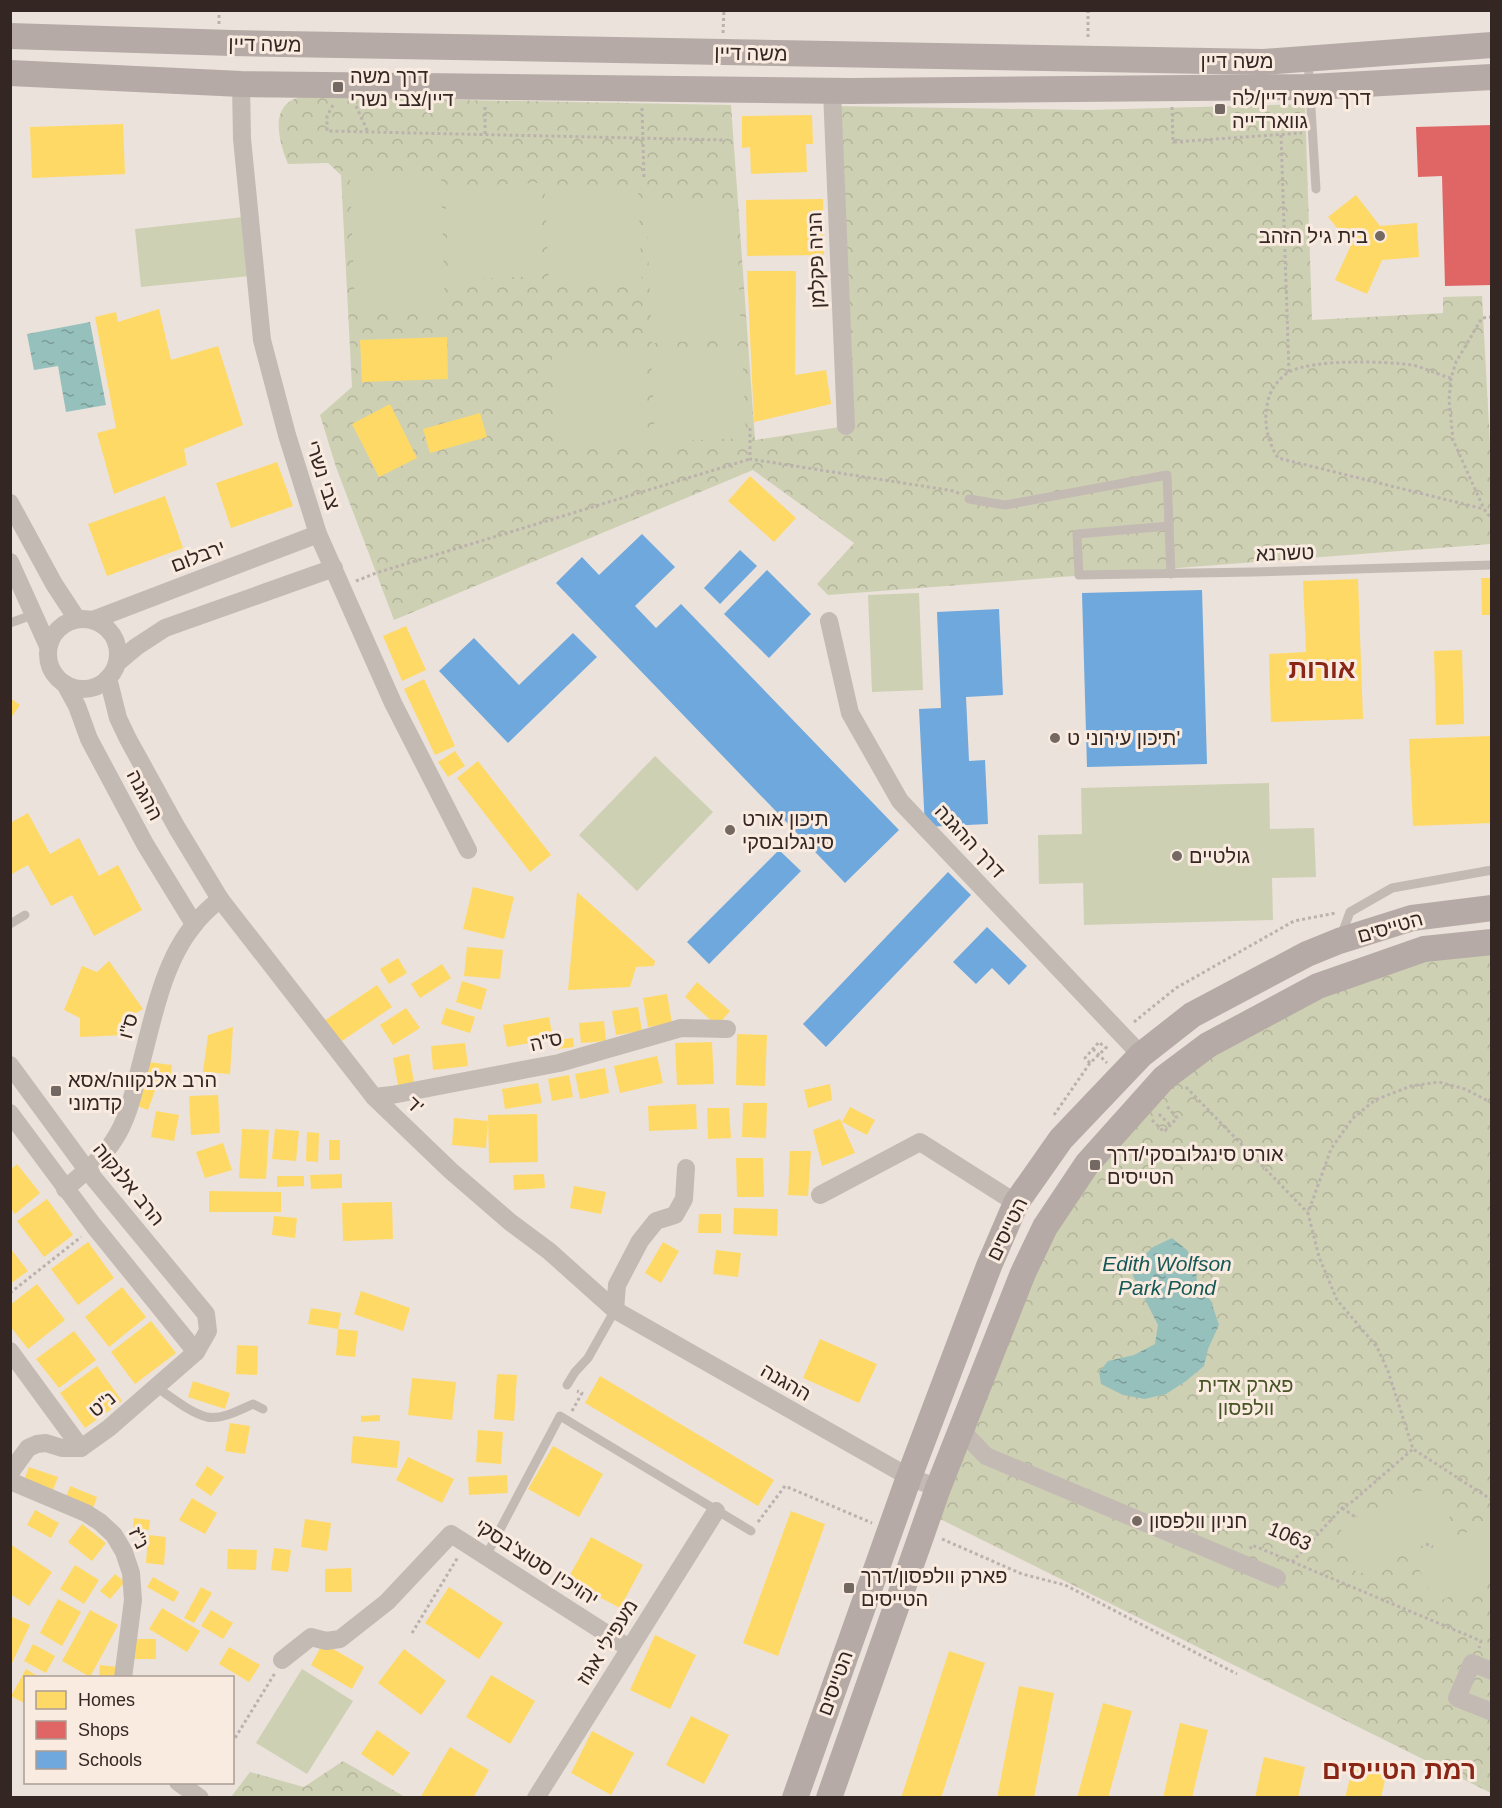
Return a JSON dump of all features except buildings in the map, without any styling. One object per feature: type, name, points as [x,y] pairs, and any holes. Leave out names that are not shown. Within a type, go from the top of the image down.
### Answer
[{"type":"street","name":"משה דיין","points":[[10,36],[232,43],[1263,62],[1491,45]]},
{"type":"street","name":"משה דיין","points":[[10,73],[241,84],[832,91],[1310,87],[1491,77]]},
{"type":"street","name":"צבי נשרי","points":[[241,84],[242,139],[262,340],[286,435],[318,534],[393,703],[468,850]]},
{"type":"street","name":"הניה פקלמן","points":[[832,91],[846,426]]},
{"type":"street","points":[[10,503],[54,584],[85,619],[103,624],[111,632],[118,652],[113,671]]},
{"type":"street","name":"ירבלום","points":[[85,619],[318,534]]},
{"type":"street","points":[[10,562],[48,646]]},
{"type":"street","points":[[85,619],[59,628],[52,636],[48,646],[48,657],[56,677],[65,684],[85,689],[95,687],[136,646],[165,628],[334,568]]},
{"type":"street","name":"דרך ההגנה","points":[[829,621],[850,713],[900,801],[1141,1055]]},
{"type":"street","name":"ההגנה","points":[[113,671],[118,718],[177,828],[220,899]]},
{"type":"street","name":"ההגנה","points":[[65,684],[77,706],[89,739],[145,844],[194,924]]},
{"type":"street","name":"ס\"ו","points":[[87,1170],[114,1141],[126,1117],[161,990],[179,949],[194,924],[220,899]]},
{"type":"street","name":"ד'","points":[[220,899],[374,1097],[451,1171],[510,1222],[549,1251],[615,1310]]},
{"type":"street","name":"הטייסים","points":[[795,1797],[909,1477],[989,1266],[1016,1203],[1061,1139],[1141,1055],[1192,1015],[1306,954],[1339,941],[1412,918],[1491,908]]},
{"type":"street","name":"הטייסים","points":[[829,1797],[938,1488],[1023,1273],[1045,1227],[1087,1164],[1164,1078],[1208,1045],[1317,986],[1424,949],[1491,942]]},
{"type":"street","name":"ס\"ה","points":[[374,1097],[559,1062],[681,1028],[727,1029]]},
{"type":"street","name":"הרב אלנקוה","points":[[10,1065],[87,1170],[206,1314],[208,1331]]},
{"type":"street","points":[[10,1113],[65,1189],[196,1352]]},
{"type":"street","points":[[820,1194],[920,1142],[1016,1203]]},
{"type":"street","points":[[615,1310],[617,1285],[640,1241],[656,1221],[675,1215],[684,1199],[686,1168]]},
{"type":"street","points":[[65,1189],[87,1170]]},
{"type":"street","name":"ההגנה","points":[[615,1310],[909,1477],[938,1488]]},
{"type":"street","name":"נ\"ט","points":[[81,1448],[109,1428],[196,1352],[208,1331]]},
{"type":"street","points":[[10,1351],[81,1448]]},
{"type":"street","points":[[962,1431],[986,1456],[1277,1578]]},
{"type":"street","points":[[10,1473],[28,1448],[37,1444],[46,1443],[62,1448],[81,1448]]},
{"type":"street","points":[[949,1462],[986,1456]]},
{"type":"street","name":"נ\"ז","points":[[10,1481],[86,1513],[114,1535],[124,1552],[131,1574],[133,1600],[123,1676]]},
{"type":"street","name":"מעפילי אגוז","points":[[536,1797],[716,1511]]},
{"type":"street","points":[[282,1660],[312,1637],[326,1641],[340,1639],[387,1602],[458,1539]]},
{"type":"street","name":"יהויכין סטוצ'בסקי","points":[[458,1539],[629,1648]]},
{"type":"street","points":[[1491,1671],[1472,1663],[1457,1698],[1491,1712]]},
{"type":"street","points":[[181,1784],[200,1797]]},
{"type":"lane","points":[[1308,59],[1316,189]]},
{"type":"lane","points":[[969,499],[1005,505],[1167,476],[1171,574]]},
{"type":"lane","name":"טשרנא","points":[[1169,526],[1077,534],[1079,575],[1491,565]]},
{"type":"lane","points":[[10,623],[35,614]]},
{"type":"lane","points":[[1339,941],[1350,912],[1392,888],[1491,870]]},
{"type":"lane","points":[[10,924],[25,915]]},
{"type":"lane","points":[[567,1385],[588,1358],[615,1310]]},
{"type":"lane","points":[[156,1387],[208,1417],[226,1415],[253,1404],[263,1409]]},
{"type":"lane","points":[[486,1556],[560,1416],[752,1531]]},
{"type":"path","points":[[1088,10],[1088,59]]},
{"type":"path","points":[[485,100],[485,134]]},
{"type":"path","points":[[642,101],[644,178]]},
{"type":"path","points":[[339,102],[332,105],[328,112],[327,131],[723,140]]},
{"type":"path","points":[[1172,102],[1173,142],[1313,132]]},
{"type":"path","points":[[352,104],[360,112],[368,132]]},
{"type":"path","points":[[1281,135],[1289,372]]},
{"type":"path","points":[[1491,317],[1482,318],[1456,363],[1451,378],[1449,400],[1453,440],[1491,520]]},
{"type":"path","points":[[1451,378],[1413,366],[1396,364],[1332,363],[1308,366],[1289,372],[1277,382],[1269,396],[1266,408],[1268,436],[1278,458],[1484,509]]},
{"type":"path","points":[[750,428],[750,459]]},
{"type":"path","points":[[342,587],[376,573],[750,459],[954,491],[969,499]]},
{"type":"path","points":[[1090,1064],[1085,1058],[1099,1042],[1105,1048]]},
{"type":"path","points":[[1171,1072],[1308,1213],[1319,1257],[1337,1300],[1377,1347],[1389,1371],[1413,1449],[1491,1500]]},
{"type":"path","points":[[1308,1213],[1331,1149],[1352,1119],[1375,1100],[1411,1086],[1439,1082],[1465,1089],[1491,1103]]},
{"type":"path","points":[[1151,1119],[1164,1132],[1177,1118],[1165,1104]]},
{"type":"path","points":[[1160,1115],[1170,1125]]},
{"type":"path","points":[[10,1293],[94,1226]]},
{"type":"path","points":[[566,1420],[582,1393],[577,1390],[575,1394],[572,1392],[574,1388],[567,1385]]},
{"type":"path","points":[[1292,1562],[1342,1508],[1353,1502],[1413,1449]]},
{"type":"path","points":[[752,1531],[785,1486],[872,1523]]},
{"type":"path","points":[[1342,1508],[1357,1518]]},
{"type":"path","points":[[923,1531],[1022,1574],[1065,1585],[1237,1674]]},
{"type":"path","points":[[412,1633],[458,1539]]},
{"type":"path","points":[[1426,1544],[1433,1547]]},
{"type":"path","name":"1063","points":[[1244,1564],[1252,1545],[1481,1641],[1472,1663]]},
{"type":"path","points":[[234,1740],[282,1660]]},
{"type":"green space","points":[[301,97],[731,105],[755,440],[846,426],[832,106],[1089,110],[1305,104],[1312,320],[1443,313],[1443,297],[1482,296],[1491,463],[1491,544],[828,595],[817,584],[854,543],[753,470],[394,620],[336,467],[320,415],[352,387],[341,175],[328,163],[288,164],[279,135],[280,115],[291,101]]},
{"type":"green space","points":[[441,172],[445,311],[355,314],[350,175]]},
{"type":"green space","points":[[539,183],[542,276],[449,280],[445,187]]},
{"type":"green space","points":[[638,189],[642,281],[549,285],[545,193]]},
{"type":"green space","points":[[736,199],[741,339],[652,343],[646,202]]},
{"type":"green space","points":[[244,217],[250,276],[141,287],[135,229]]},
{"type":"green space","points":[[742,346],[746,438],[655,442],[651,351]]},
{"type":"green space","points":[[645,352],[648,443],[555,446],[552,356]]},
{"type":"green space","points":[[919,593],[923,690],[872,692],[868,595]]},
{"type":"green space","points":[[655,756],[713,812],[637,891],[579,835]]},
{"type":"green space","name":"גולטיים","points":[[1269,783],[1270,829],[1314,828],[1316,877],[1272,878],[1273,920],[1084,925],[1083,883],[1039,884],[1038,835],[1082,834],[1081,788]]},
{"type":"green space","name":"פארק אדית וולפסון","points":[[1491,949],[1491,1793],[936,1517],[1051,1226],[1109,1147],[1207,1051],[1320,992],[1421,956]]},
{"type":"green space","points":[[1417,1491],[1434,1491],[1449,1512],[1449,1522],[1443,1536],[1357,1575],[1339,1524]]},
{"type":"green space","points":[[1486,1524],[1491,1524],[1491,1579],[1435,1603],[1413,1556]]},
{"type":"green space","points":[[302,1669],[353,1701],[307,1774],[256,1743]]},
{"type":"green space","points":[[343,1761],[405,1797],[231,1797],[250,1772],[304,1787]]},
{"type":"water","points":[[90,322],[106,405],[66,412],[58,366],[34,370],[27,334]]},
{"type":"water","name":"Edith Wolfson Park Pond","points":[[1172,1238],[1187,1250],[1196,1266],[1197,1284],[1211,1301],[1219,1325],[1208,1349],[1204,1366],[1186,1381],[1166,1394],[1145,1399],[1123,1395],[1101,1384],[1099,1372],[1108,1361],[1134,1355],[1155,1344],[1158,1325],[1133,1276],[1135,1264],[1153,1247]]},
{"type":"place","name":"דרך משה דיין/צבי נשרי","points":[[338,87]]},
{"type":"place","name":"דרך משה דיין/לה גווארדייה","points":[[1220,109]]},
{"type":"place","name":"בית גיל הזהב","points":[[1380,236]]},
{"type":"place","name":"תיכון עירוני ט'","points":[[1055,738]]},
{"type":"place","name":"תיכון אורט סינגלובסקי","points":[[730,830]]},
{"type":"place","name":"גולטיים","points":[[1177,856]]},
{"type":"place","name":"הרב אלנקווה/אסא קדמוני","points":[[56,1091]]},
{"type":"place","name":"אורט סינגלובסקי/דרך הטייסים","points":[[1095,1165]]},
{"type":"place","name":"חניון וולפסון","points":[[1137,1521]]},
{"type":"place","name":"פארק וולפסון/דרך הטייסים","points":[[849,1588]]},
{"type":"district","name":"אורות","points":[[1322,669]]},
{"type":"district","name":"רמת הטייסים","points":[[1399,1770]]}]
